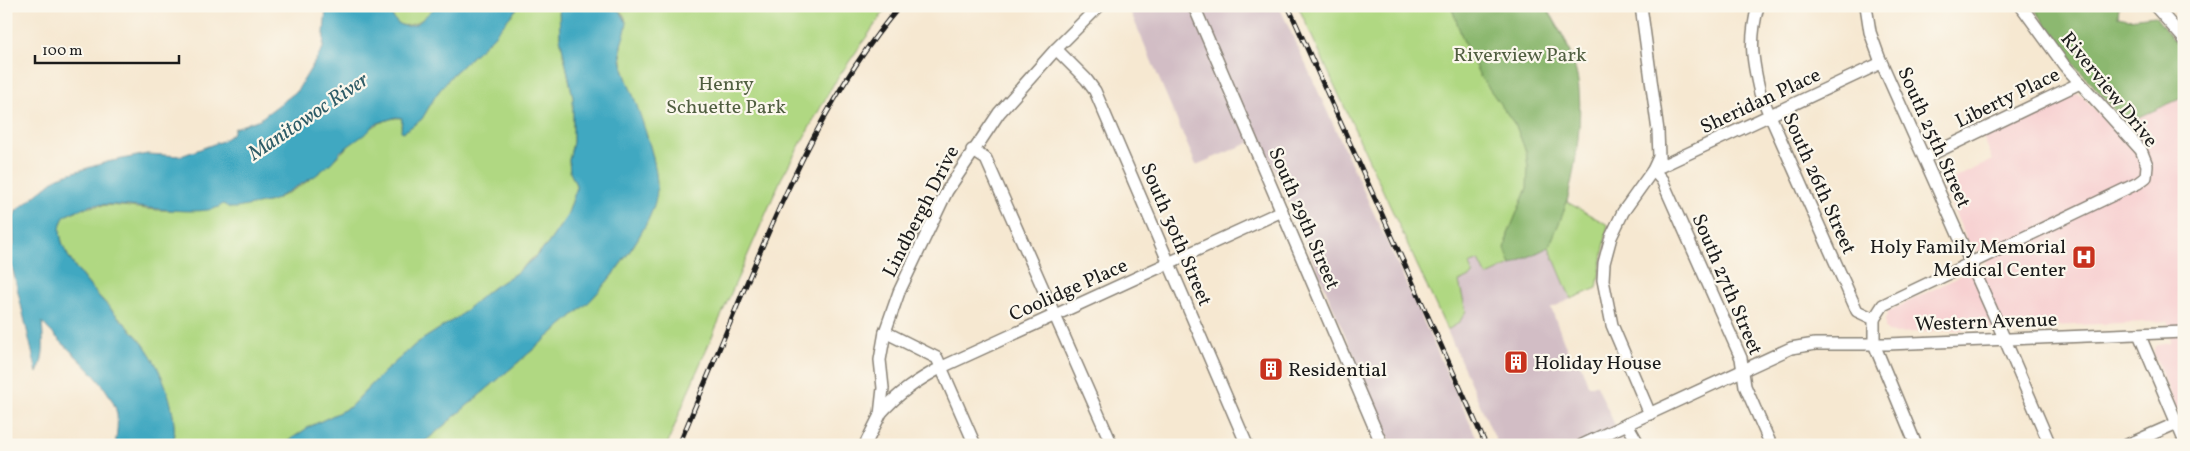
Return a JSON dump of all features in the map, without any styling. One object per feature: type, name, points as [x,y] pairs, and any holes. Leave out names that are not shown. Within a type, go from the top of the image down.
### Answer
[{"type":"street","name":"Lindbergh Drive","points":[[865,445],[880,415],[883,388],[880,360],[885,332],[899,292],[923,238],[947,191],[972,150],[998,113],[1056,49],[1099,6]]},
{"type":"street","name":"South 29th Street","points":[[1192,6],[1196,11],[1382,445]]},
{"type":"street","name":"South 26th Street","points":[[1758,6],[1752,29],[1753,62],[1760,93],[1857,311],[1874,319]]},
{"type":"street","name":"South 25th Street","points":[[1866,6],[1870,32],[1881,63],[2050,445]]},
{"type":"street","name":"Riverview Drive","points":[[1971,263],[2138,184],[2147,173],[2148,165],[2141,150],[2064,65],[2021,6]]},
{"type":"street","points":[[2155,6],[2184,39]]},
{"type":"street","points":[[1640,9],[1658,131],[1659,157],[1653,170],[1627,205],[1611,237],[1604,263],[1604,280],[1607,308],[1612,325],[1650,414]]},
{"type":"street","name":"South 30th Street","points":[[1056,49],[1086,79],[1095,91],[1247,445]]},
{"type":"street","name":"Sheridan Place","points":[[1653,170],[1770,117],[1881,63]]},
{"type":"street","name":"Liberty Place","points":[[1924,158],[2080,84]]},
{"type":"street","points":[[972,150],[986,160],[1112,445]]},
{"type":"street","name":"South 27th Street","points":[[1653,170],[1662,180],[1741,358],[1745,386],[1771,445]]},
{"type":"street","name":"Coolidge Place","points":[[880,415],[891,401],[914,382],[942,367],[1282,211]]},
{"type":"street","points":[[1916,445],[1874,344],[1874,319],[1883,305],[1971,263]]},
{"type":"street","points":[[885,332],[937,358],[975,445]]},
{"type":"street","name":"Western Avenue","points":[[1582,445],[1791,348],[1815,344],[2005,340],[2184,332]]},
{"type":"street","points":[[2139,334],[2180,422],[2184,440]]},
{"type":"street","points":[[2127,445],[2180,422]]},
{"type":"street","points":[[1627,424],[1639,445]]},
{"type":"shaded area","points":[[1128,6],[1279,6],[1480,445],[1392,445],[1261,138],[1196,165]]},
{"type":"shaded area","name":"Holy Family Memorial Medical Center","points":[[2074,93],[2082,96],[2113,129],[2184,97],[2184,412],[2179,413],[2177,410],[2154,355],[2154,349],[2157,345],[2170,343],[2168,321],[1894,333],[1888,332],[1885,328],[1885,319],[1889,311],[1987,263],[1981,250],[1974,251],[1970,247],[1942,184],[1993,160],[1983,136]]},
{"type":"shaded area","points":[[1549,247],[1571,299],[1551,308],[1571,360],[1578,357],[1588,385],[1597,385],[1621,439],[1629,445],[1498,445],[1447,330],[1459,323],[1459,282],[1469,264],[1479,260],[1487,276]]},
{"type":"green space","points":[[390,6],[438,6],[418,22],[403,25],[398,23],[393,17]]},
{"type":"green space","points":[[519,6],[559,6],[560,37],[573,97],[573,142],[569,160],[570,172],[576,185],[576,190],[567,216],[547,245],[516,273],[488,291],[458,317],[417,343],[383,373],[350,407],[309,427],[282,445],[174,445],[171,405],[163,380],[144,345],[88,284],[74,265],[64,247],[60,230],[65,216],[93,206],[106,205],[172,210],[221,204],[269,202],[274,200],[311,179],[368,130],[380,123],[402,118],[401,126],[404,132],[422,119],[436,95],[452,75],[492,38]]},
{"type":"green space","name":"Henry Schuette Park","points":[[612,6],[888,6],[833,85],[781,179],[690,387],[667,445],[421,445],[589,302],[628,254],[651,213],[657,185],[655,168],[646,133],[623,67],[621,48],[625,25],[624,15]]},
{"type":"green space","points":[[1298,6],[1546,6],[1568,47],[1577,85],[1579,104],[1577,143],[1567,202],[1608,225],[1597,288],[1571,299],[1549,247],[1487,276],[1479,260],[1469,264],[1473,275],[1459,282],[1466,311],[1459,323],[1447,330]]},
{"type":"green space","name":"Riverview Park","points":[[1451,6],[1546,6],[1567,46],[1576,72],[1580,102],[1578,136],[1565,207],[1549,247],[1511,265],[1505,249],[1508,234],[1527,188],[1528,167],[1526,152],[1516,126],[1480,76],[1465,45]]},
{"type":"green space","points":[[2033,6],[2119,6],[2118,17],[2128,19],[2155,16],[2171,37],[2184,48],[2184,97],[2126,123],[2066,55]]},
{"type":"water","name":"Manitowoc River","points":[[326,6],[390,6],[394,19],[399,24],[410,26],[415,25],[433,9],[442,6],[519,6],[492,38],[452,75],[436,95],[422,119],[404,132],[401,131],[402,118],[396,117],[375,124],[368,132],[340,152],[331,163],[315,176],[272,201],[237,208],[230,208],[223,204],[214,209],[200,211],[94,205],[79,209],[65,216],[60,230],[64,247],[74,265],[88,284],[144,345],[158,367],[171,405],[174,445],[115,445],[117,414],[106,389],[42,322],[43,354],[37,373],[10,258],[6,255],[14,245],[13,220],[16,211],[58,177],[107,162],[147,154],[181,156],[222,141],[231,135],[235,128],[260,119],[297,91],[323,48]]},
{"type":"water","points":[[559,6],[612,6],[620,11],[627,23],[621,45],[621,59],[649,144],[657,179],[655,202],[641,233],[631,249],[589,302],[421,445],[282,445],[309,427],[350,407],[383,373],[417,343],[458,317],[488,291],[516,273],[533,259],[547,245],[567,216],[576,190],[576,185],[570,172],[569,160],[573,142],[573,97],[560,37]]},
{"type":"railway","points":[[679,445],[763,245],[814,137],[853,69],[900,6]]},
{"type":"railway","points":[[1288,6],[1486,445]]},
{"type":"place","name":"Holy Family Memorial Medical Center","points":[[2084,257]]},
{"type":"place","name":"Holiday House","points":[[1516,362]]},
{"type":"place","name":"Residential","points":[[1271,369]]}]
